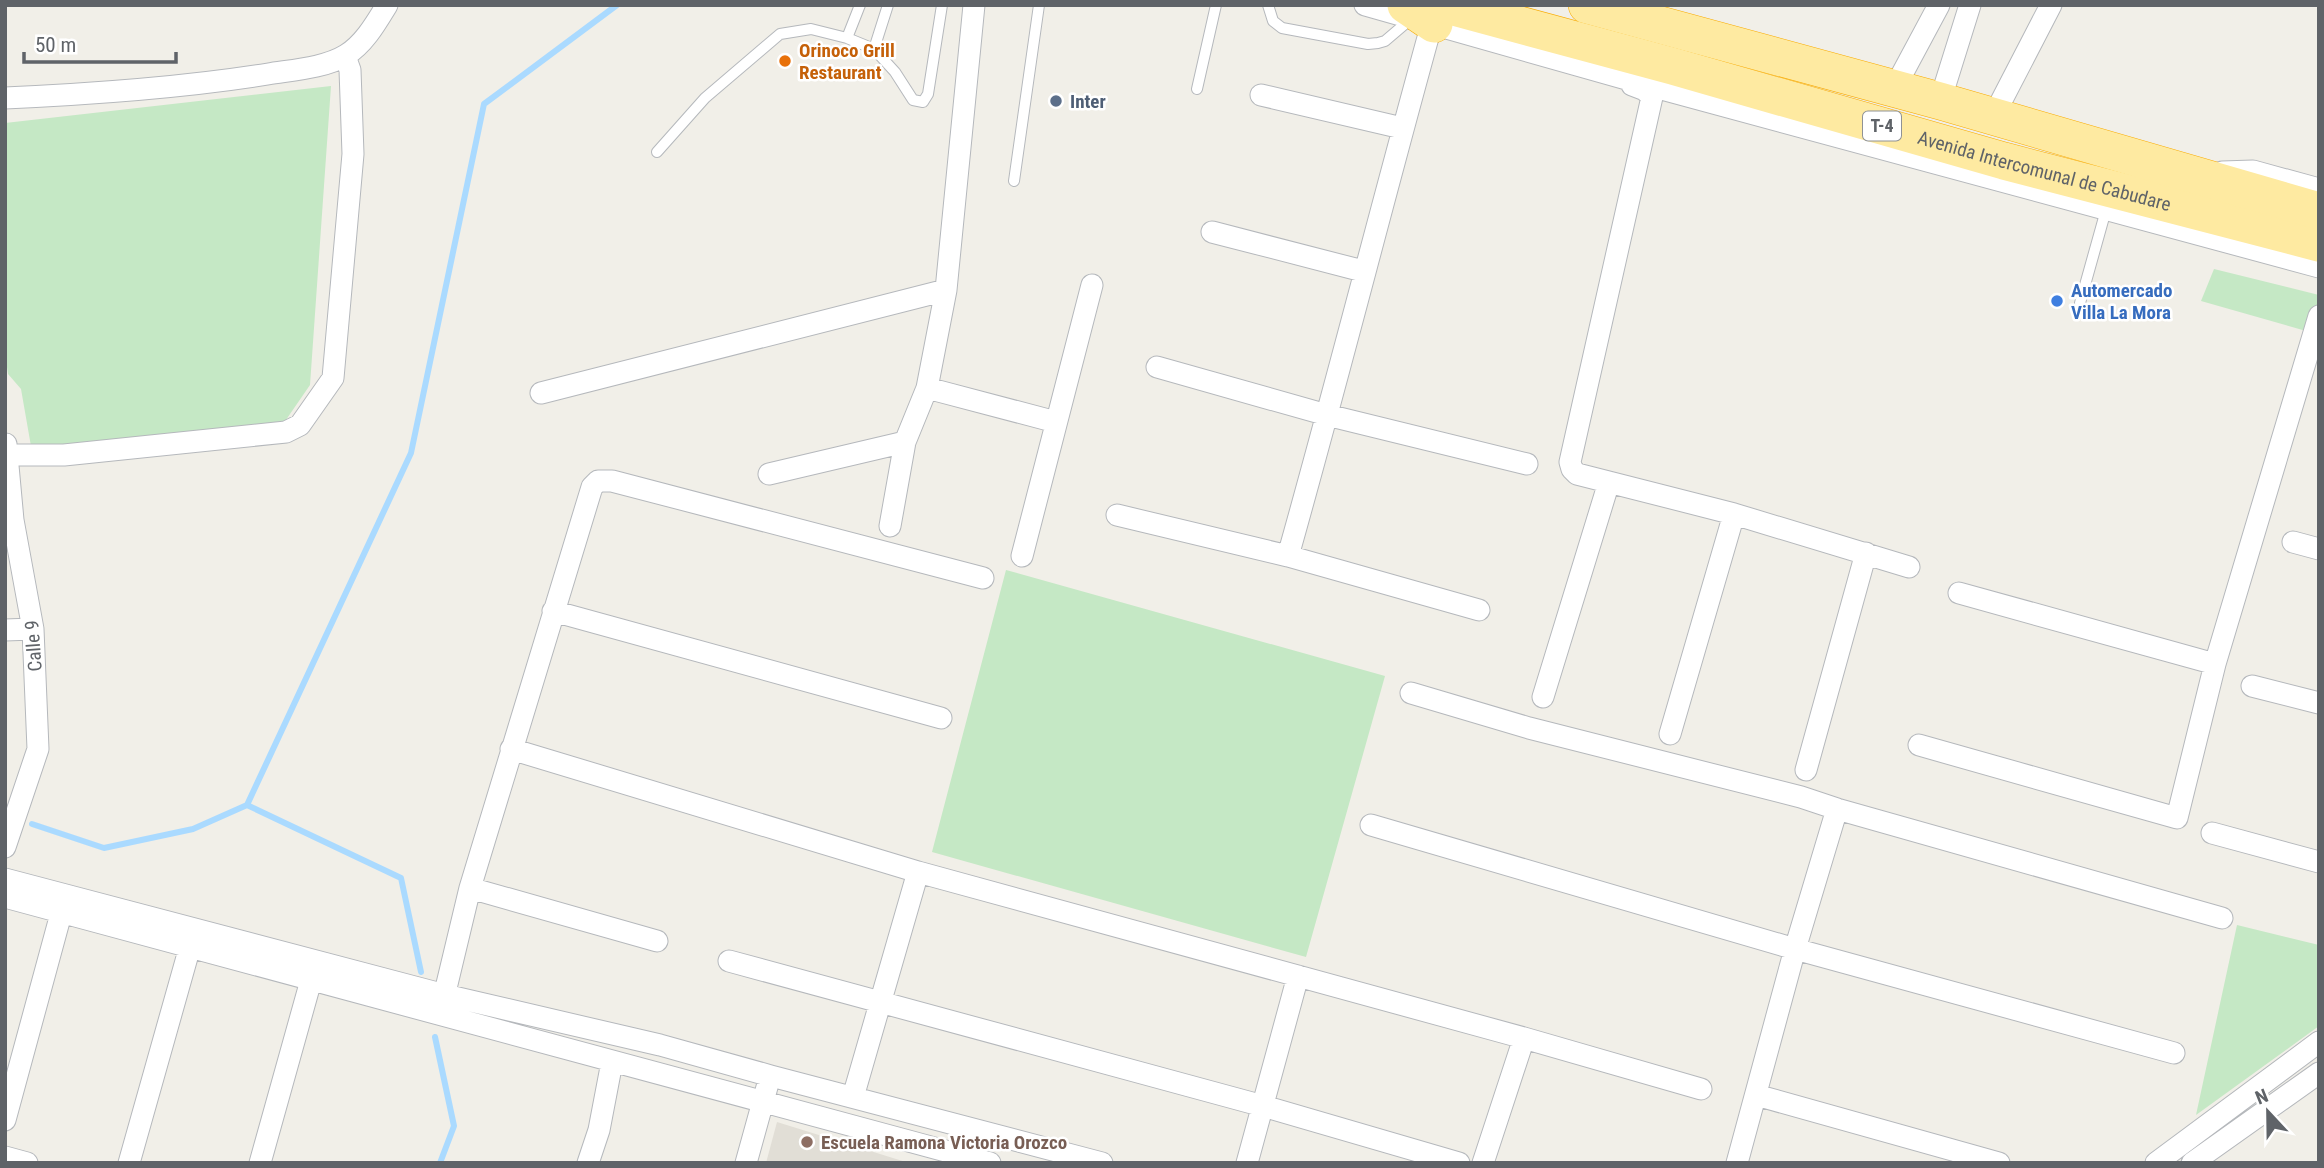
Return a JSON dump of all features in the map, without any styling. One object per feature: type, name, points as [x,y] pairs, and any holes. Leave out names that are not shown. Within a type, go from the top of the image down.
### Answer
[{"type":"highway","name":"Avenida Intercomunal de Cabudare","points":[[1587,5],[1940,101],[2319,211]]},
{"type":"highway","name":"Avenida Intercomunal de Cabudare","points":[[1426,17],[1672,66],[2004,160],[2319,243]]},
{"type":"street","points":[[5,98],[107,94],[302,68],[345,55],[368,33],[387,5]]},
{"type":"street","points":[[890,526],[905,442],[928,388],[946,290],[974,5]]},
{"type":"street","points":[[1365,5],[1426,17],[2319,267]]},
{"type":"street","points":[[1894,89],[1939,5]]},
{"type":"street","points":[[1940,101],[1970,5]]},
{"type":"street","points":[[1993,117],[2051,5]]},
{"type":"street","points":[[1288,556],[1402,128],[1426,17]]},
{"type":"street","points":[[1426,17],[1635,86],[1652,97],[1570,462],[1572,469],[1577,474],[1734,514],[1909,567]]},
{"type":"street","points":[[1922,37],[1954,52]]},
{"type":"street","points":[[6,449],[64,454],[286,432],[300,425],[333,378],[353,154],[350,70],[345,55]]},
{"type":"street","points":[[1261,95],[1402,128]]},
{"type":"street","points":[[2183,172],[2253,171],[2319,189]]},
{"type":"street","points":[[1212,232],[1363,271]]},
{"type":"street","points":[[1022,555],[1092,285]]},
{"type":"street","points":[[541,393],[946,290]]},
{"type":"street","points":[[1919,745],[2177,818],[2215,664],[2319,316]]},
{"type":"street","points":[[1157,367],[1327,415],[1527,464]]},
{"type":"street","points":[[928,388],[1056,422]]},
{"type":"street","points":[[769,474],[905,442]]},
{"type":"street","name":"Calle 9","points":[[5,848],[38,749],[33,629],[13,520],[6,449]]},
{"type":"street","points":[[442,1005],[470,888],[592,487],[604,480],[983,578]]},
{"type":"street","points":[[1543,697],[1609,482]]},
{"type":"street","points":[[1116,514],[1288,556],[1479,610]]},
{"type":"street","points":[[1670,734],[1734,514]]},
{"type":"street","points":[[2293,542],[2319,549]]},
{"type":"street","points":[[1805,770],[1866,553]]},
{"type":"street","points":[[1959,593],[2215,664]]},
{"type":"street","points":[[553,611],[941,718]]},
{"type":"street","points":[[5,629],[33,629]]},
{"type":"street","points":[[2252,686],[2319,703]]},
{"type":"street","points":[[1411,693],[1530,728],[1801,797],[2222,918]]},
{"type":"street","points":[[511,749],[918,872],[1701,1089]]},
{"type":"street","points":[[1737,1163],[1795,949],[1837,809]]},
{"type":"street","points":[[1371,825],[1795,949],[2174,1053]]},
{"type":"street","points":[[2212,833],[2319,862]]},
{"type":"street","points":[[853,1097],[918,872]]},
{"type":"street","points":[[5,879],[63,903],[442,1005],[612,1062],[990,1163]]},
{"type":"street","points":[[470,888],[657,941]]},
{"type":"street","points":[[5,897],[63,903]]},
{"type":"street","points":[[5,1120],[63,903]]},
{"type":"street","points":[[129,1163],[192,938]]},
{"type":"street","points":[[729,961],[1263,1106],[1459,1163]]},
{"type":"street","points":[[260,1163],[314,970]]},
{"type":"street","points":[[1247,1163],[1297,976]]},
{"type":"street","points":[[442,1005],[660,1045],[1102,1163]]},
{"type":"street","points":[[1483,1163],[1524,1038]]},
{"type":"street","points":[[2156,1163],[2319,1042]]},
{"type":"street","points":[[588,1163],[599,1130],[612,1062]]},
{"type":"street","points":[[2192,1163],[2319,1073]]},
{"type":"street","points":[[746,1163],[771,1076]]},
{"type":"street","points":[[1756,1095],[1999,1163]]},
{"type":"street","points":[[5,1157],[27,1163]]},
{"type":"lane","points":[[847,38],[860,5]]},
{"type":"lane","points":[[874,49],[888,5]]},
{"type":"lane","points":[[657,152],[705,97],[780,34],[811,29],[847,38],[874,49],[895,72],[913,100],[923,102],[928,94],[942,5]]},
{"type":"lane","points":[[1014,181],[1039,5]]},
{"type":"lane","points":[[1197,89],[1216,5]]},
{"type":"lane","points":[[1268,5],[1273,21],[1282,28],[1368,44],[1385,41],[1426,17]]},
{"type":"lane","points":[[2080,303],[2106,209]]},
{"type":"shaded area","name":"Escuela Ramona Victoria Orozco","points":[[777,1122],[909,1163],[766,1163]]},
{"type":"green space","points":[[331,86],[310,385],[279,430],[32,452],[21,389],[8,374],[5,353],[5,123]]},
{"type":"green space","points":[[2214,269],[2319,295],[2319,318],[2313,333],[2201,301]]},
{"type":"green space","points":[[1006,570],[1385,676],[1306,957],[932,852]]},
{"type":"green space","points":[[2237,925],[2319,945],[2319,1026],[2196,1115]]},
{"type":"waterway","points":[[421,972],[401,878],[247,805],[411,453],[484,104],[617,5]]},
{"type":"waterway","points":[[32,824],[104,848],[193,829],[247,805]]},
{"type":"waterway","points":[[435,1037],[454,1126],[440,1163]]},
{"type":"place","name":"Orinoco Grill Restaurant","points":[[785,61]]},
{"type":"place","name":"Inter","points":[[1056,101]]},
{"type":"place","name":"Automercado Villa La Mora","points":[[2057,301]]},
{"type":"place","name":"Escuela Ramona Victoria Orozco","points":[[807,1142]]}]
